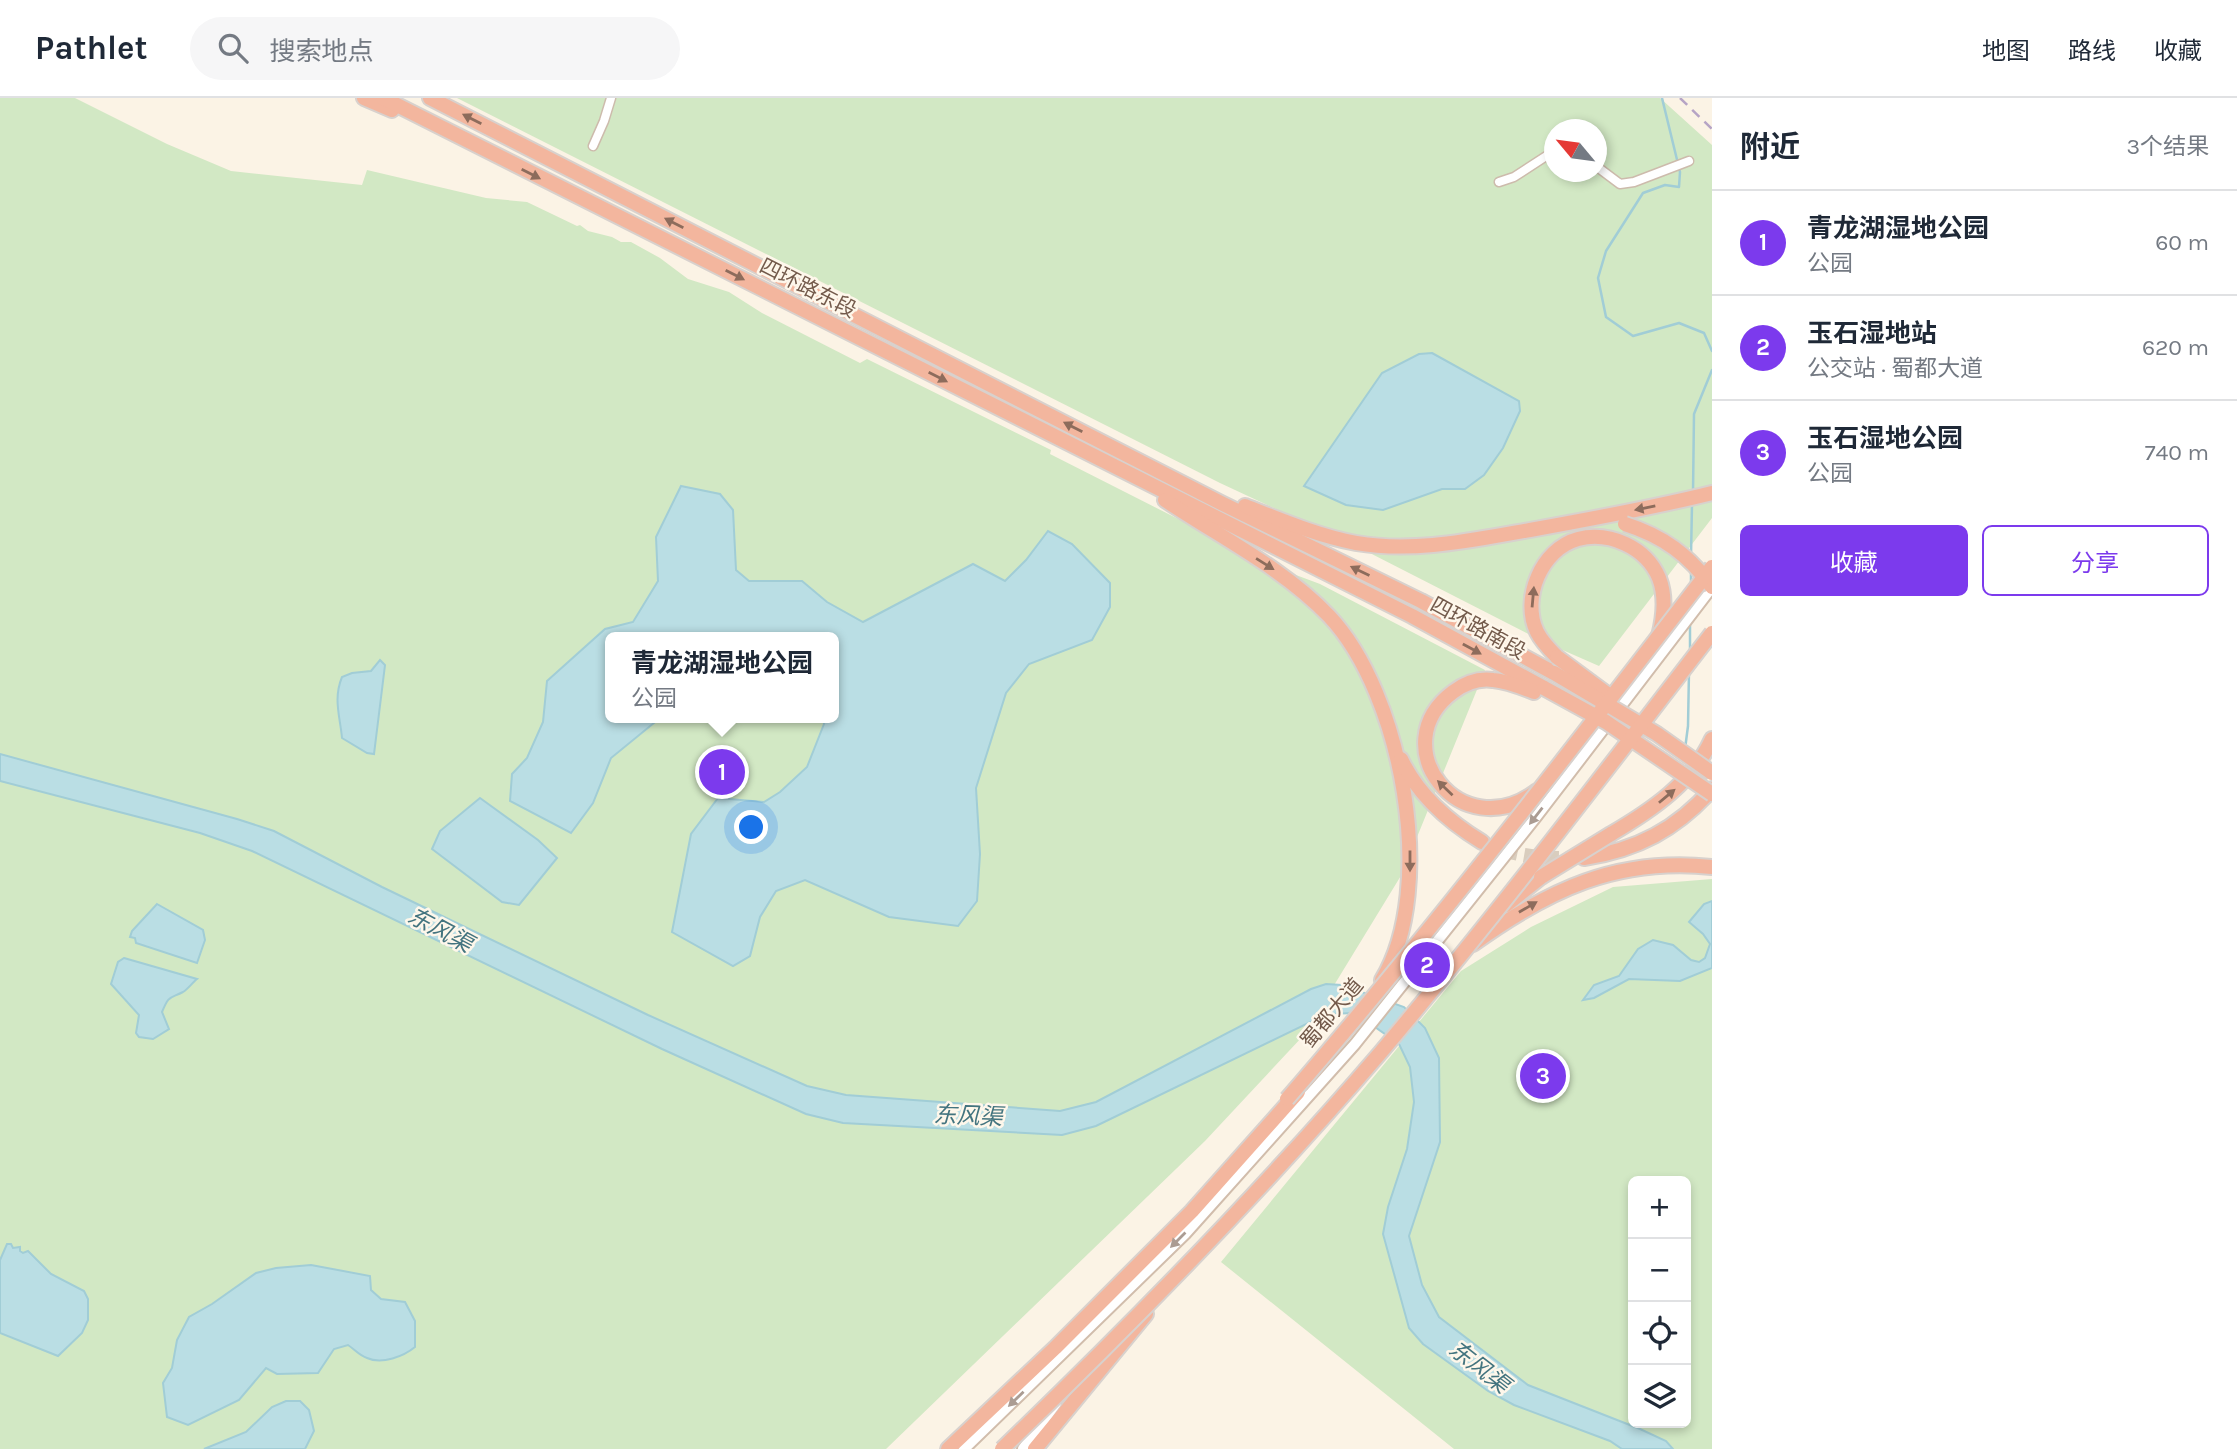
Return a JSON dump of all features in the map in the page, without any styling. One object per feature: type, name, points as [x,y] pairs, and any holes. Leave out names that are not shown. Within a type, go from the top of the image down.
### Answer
[{"type":"highway","points":[[364,98],[489,152]]},
{"type":"highway","name":"四环路东段","points":[[383,98],[1108,463],[1216,511]]},
{"type":"highway","name":"四环路东段","points":[[433,99],[1116,449],[1216,511]]},
{"type":"highway","points":[[1216,511],[1356,543],[1396,547],[1437,546],[1584,520],[1712,493]]},
{"type":"highway","points":[[1216,511],[1331,618],[1369,676],[1392,739],[1414,782],[1458,827],[1482,842]]},
{"type":"highway","name":"四环路南段","points":[[1216,511],[1421,601],[1554,673],[1657,734],[1712,773]]},
{"type":"highway","name":"四环路南段","points":[[1216,511],[1412,616],[1539,690],[1606,722],[1712,791]]},
{"type":"highway","points":[[1584,520],[1625,524],[1648,531],[1674,547],[1699,568],[1712,587]]},
{"type":"highway","points":[[1657,644],[1664,616],[1663,596],[1652,565],[1639,552],[1609,537],[1591,537],[1576,540],[1550,557],[1534,584],[1531,602],[1536,631],[1558,657],[1657,734]]},
{"type":"highway","name":"蜀都大道","points":[[942,1449],[1165,1232],[1296,1089],[1474,873],[1712,567]]},
{"type":"highway","points":[[948,1449],[1055,1348],[1192,1211],[1352,1040],[1401,969],[1712,575]]},
{"type":"highway","points":[[1002,1449],[1117,1338],[1240,1211],[1380,1053],[1522,880],[1712,633]]},
{"type":"highway","points":[[1539,690],[1493,680],[1477,680],[1458,688],[1443,699],[1432,715],[1426,732],[1425,749],[1430,767],[1447,792],[1462,802],[1480,808],[1496,809],[1514,805],[1549,782]]},
{"type":"highway","points":[[1392,739],[1410,837],[1408,906],[1401,969]]},
{"type":"highway","points":[[1035,1449],[1155,1304],[1247,1205],[1495,915],[1541,877],[1656,806],[1697,766],[1711,741]]},
{"type":"highway","points":[[1584,858],[1633,846],[1666,830],[1694,810],[1712,791]]},
{"type":"highway","points":[[1472,945],[1506,920],[1582,880],[1652,865],[1712,867]]},
{"type":"main road","points":[[964,1449],[1185,1234],[1352,1040],[1401,969],[1712,587]]},
{"type":"main road","points":[[1428,993],[1712,624]]},
{"type":"main road","points":[[1023,1449],[1101,1348],[1373,1058]]},
{"type":"street","points":[[593,146],[611,98]]},
{"type":"street","points":[[1499,182],[1514,177],[1544,158]]},
{"type":"street","points":[[1607,174],[1620,184],[1634,182],[1689,162]]},
{"type":"green space","points":[[0,98],[75,98],[167,144],[231,171],[362,185],[367,170],[486,198],[527,202],[588,231],[621,242],[631,242],[660,258],[688,279],[729,292],[762,313],[860,363],[867,359],[1051,450],[1050,454],[1269,565],[1320,584],[1485,670],[1402,874],[1303,1036],[1205,1141],[886,1449],[0,1449]]},
{"type":"green space","points":[[457,98],[1660,98],[1712,145],[1712,518],[1599,666],[1542,641],[1362,549],[1220,483]]},
{"type":"green space","points":[[1712,879],[1712,1449],[1454,1449],[1221,1262],[1461,971],[1531,927],[1613,887]]},
{"type":"water","points":[[1432,353],[1519,401],[1520,411],[1503,448],[1484,475],[1465,489],[1442,489],[1383,510],[1346,505],[1304,486],[1382,373],[1419,354]]},
{"type":"water","points":[[681,486],[720,494],[733,510],[736,570],[749,581],[802,581],[827,602],[863,622],[973,564],[1005,581],[1026,560],[1048,531],[1072,544],[1110,583],[1110,607],[1092,640],[1029,664],[1006,693],[976,788],[980,854],[977,901],[958,926],[889,917],[805,880],[776,891],[760,917],[750,956],[733,966],[672,932],[691,834],[718,798],[764,802],[780,792],[807,767],[824,723],[839,723],[839,632],[605,632],[605,723],[654,723],[611,758],[593,803],[571,833],[510,801],[512,774],[527,758],[543,722],[547,681],[605,629],[633,622],[658,581],[656,537]]},
{"type":"water","points":[[380,660],[385,665],[374,754],[367,753],[342,738],[338,693],[342,677],[371,671]]},
{"type":"water","name":"东风渠","points":[[0,754],[274,831],[382,887],[648,1015],[807,1086],[846,1095],[1060,1111],[1096,1102],[1311,989],[1326,984],[1342,985],[1404,1007],[1425,1028],[1439,1058],[1440,1142],[1409,1236],[1422,1285],[1439,1317],[1528,1385],[1628,1424],[1628,1428],[1640,1429],[1666,1441],[1673,1449],[1622,1449],[1610,1441],[1514,1405],[1488,1391],[1423,1344],[1409,1328],[1383,1234],[1388,1207],[1407,1149],[1414,1102],[1410,1067],[1399,1044],[1355,1013],[1327,1014],[1096,1126],[1062,1135],[843,1123],[806,1114],[662,1049],[252,851],[200,833],[0,781]]},
{"type":"water","points":[[480,798],[538,840],[557,858],[519,905],[502,902],[432,849],[440,831]]},
{"type":"water","points":[[1712,901],[1712,968],[1680,981],[1629,979],[1594,998],[1583,1000],[1594,985],[1619,976],[1638,949],[1653,940],[1673,945],[1691,960],[1699,962],[1705,958],[1710,944],[1689,922],[1704,904]]},
{"type":"water","points":[[157,904],[203,930],[205,940],[197,963],[136,943],[135,938],[130,937],[132,931]]},
{"type":"water","points":[[124,958],[197,979],[185,991],[168,1000],[162,1012],[169,1029],[153,1039],[139,1037],[136,1033],[139,1015],[111,984],[118,962]]},
{"type":"water","points":[[7,1244],[11,1244],[13,1248],[20,1247],[23,1253],[28,1251],[51,1274],[84,1291],[88,1299],[88,1320],[82,1333],[58,1356],[0,1333],[0,1260]]},
{"type":"water","points":[[311,1265],[370,1276],[371,1290],[381,1299],[405,1302],[415,1321],[415,1347],[399,1356],[373,1360],[348,1345],[334,1349],[318,1373],[277,1374],[266,1368],[239,1400],[188,1425],[167,1417],[163,1383],[172,1368],[177,1340],[189,1317],[256,1273]]},
{"type":"water","points":[[286,1401],[300,1401],[309,1410],[314,1431],[305,1449],[204,1449],[246,1432],[272,1407]]},
{"type":"waterway","points":[[1662,98],[1680,172],[1679,187],[1665,185],[1643,193],[1606,251],[1598,278],[1606,317],[1633,336],[1679,323],[1704,333],[1712,351]]},
{"type":"waterway","points":[[1693,493],[1694,414],[1712,370]]},
{"type":"waterway","points":[[1691,556],[1692,504]]},
{"type":"waterway","points":[[1691,570],[1691,584]]},
{"type":"waterway","points":[[1690,622],[1690,651]]},
{"type":"waterway","points":[[1685,749],[1689,671]]},
{"type":"tunnel","points":[[1484,843],[1529,856],[1576,858]]},
{"type":"railway","points":[[1680,98],[1712,129]]},
{"type":"place","name":"青龙湖湿地公园","points":[[722,772]]},
{"type":"place","name":"玉石湿地站","points":[[1427,965]]},
{"type":"place","name":"玉石湿地公园","points":[[1543,1076]]}]
